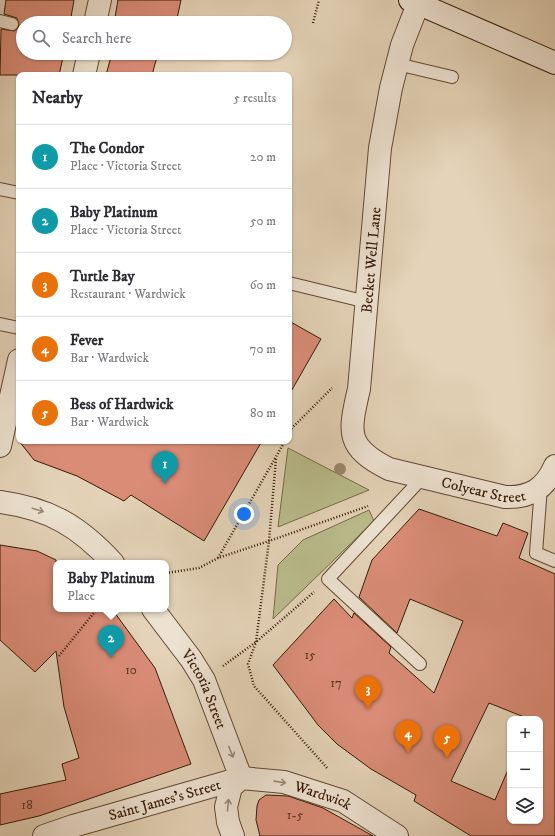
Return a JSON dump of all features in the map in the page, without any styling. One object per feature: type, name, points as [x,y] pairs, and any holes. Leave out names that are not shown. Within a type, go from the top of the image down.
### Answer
[{"type":"street","points":[[97,16],[100,0]]},
{"type":"street","points":[[414,2],[555,63]]},
{"type":"street","name":"Becket Well Lane","points":[[414,2],[391,88],[380,148],[367,302],[358,389],[352,416],[352,432],[355,442],[363,452],[374,461],[389,469],[423,477]]},
{"type":"street","points":[[85,72],[87,60]]},
{"type":"street","points":[[0,446],[16,374]]},
{"type":"street","name":"Colyear Street","points":[[423,477],[505,497],[524,496],[546,482],[555,466]]},
{"type":"street","points":[[0,502],[37,510],[59,519],[85,535],[110,560]]},
{"type":"street","name":"Victoria Street","points":[[155,612],[191,659],[204,680],[241,778]]},
{"type":"street","points":[[233,836],[228,822],[226,807],[231,786],[241,778]]},
{"type":"street","name":"Saint James's Street","points":[[44,836],[72,826],[241,778]]},
{"type":"street","name":"Wardwick","points":[[241,778],[284,782],[343,801],[397,836]]},
{"type":"lane","points":[[397,64],[452,77]]},
{"type":"lane","points":[[0,188],[16,192]]},
{"type":"lane","points":[[292,284],[367,302]]},
{"type":"lane","points":[[0,324],[16,327]]},
{"type":"lane","points":[[420,664],[328,580],[423,477]]},
{"type":"lane","points":[[541,486],[536,553],[555,561]]},
{"type":"path","points":[[313,23],[318,0]]},
{"type":"path","points":[[292,428],[334,385]]},
{"type":"path","points":[[218,558],[284,444]]},
{"type":"path","points":[[276,459],[269,541],[256,642],[248,664],[254,686],[332,774]]},
{"type":"path","points":[[169,573],[199,568],[218,558],[372,504]]},
{"type":"path","points":[[204,680],[256,642],[328,580]]},
{"type":"path","points":[[59,656],[95,612]]},
{"type":"green space","points":[[288,448],[369,490],[278,527]]},
{"type":"green space","points":[[369,510],[374,521],[273,619],[278,565],[303,540]]},
{"type":"building","points":[[6,0],[74,0],[71,16],[16,16],[16,18],[4,14]]},
{"type":"building","points":[[118,0],[181,0],[178,16],[115,16]]},
{"type":"building","points":[[1,29],[14,31],[16,30],[16,60],[62,60],[60,72],[16,72],[16,75],[0,75]]},
{"type":"building","points":[[110,60],[156,60],[153,72],[107,72]]},
{"type":"building","points":[[292,323],[321,339],[292,390]]},
{"type":"building","points":[[21,444],[260,444],[204,541],[131,495],[124,501],[77,476],[34,460]]},
{"type":"building","points":[[419,509],[497,536],[503,523],[528,533],[519,558],[555,574],[555,836],[471,836],[414,801],[416,795],[371,769],[337,744],[318,725],[273,665],[334,599],[352,618],[354,613],[391,647],[389,653],[434,693],[463,621],[410,599],[397,633],[359,597],[372,560]],"holes":[[[489,703],[522,716],[543,716],[543,824],[507,824],[507,772],[495,800],[451,781]]]},
{"type":"building","points":[[0,545],[37,551],[56,560],[53,560],[53,612],[114,612],[155,668],[191,764],[39,816],[0,825],[0,794],[66,780],[62,764],[79,758],[64,707],[56,651],[35,672],[0,640]]},
{"type":"building","points":[[266,795],[288,796],[323,808],[373,836],[260,836],[256,820],[257,806],[259,800]]},
{"type":"place","name":"The Condor","points":[[165,484]]},
{"type":"place","name":"Baby Platinum","points":[[111,658]]},
{"type":"place","name":"Turtle Bay","points":[[368,709]]},
{"type":"place","name":"Fever","points":[[408,753]]},
{"type":"place","name":"Bess of Hardwick","points":[[447,758]]}]
